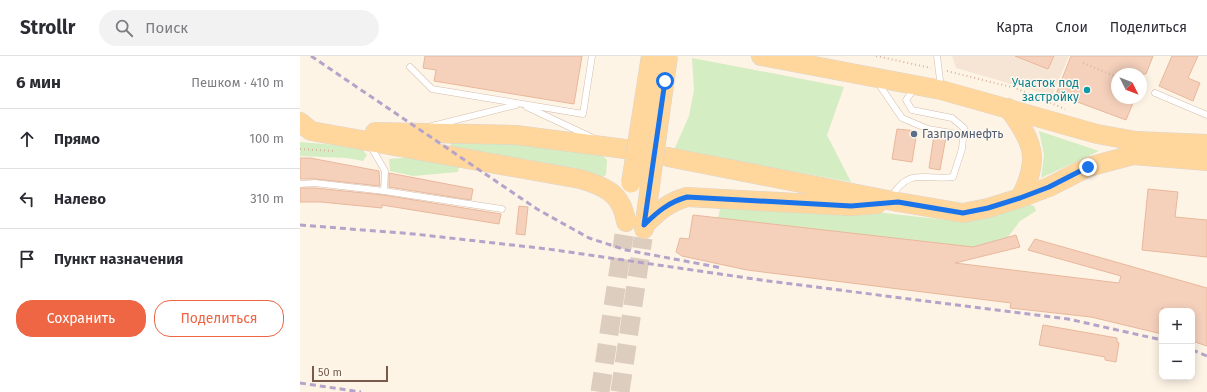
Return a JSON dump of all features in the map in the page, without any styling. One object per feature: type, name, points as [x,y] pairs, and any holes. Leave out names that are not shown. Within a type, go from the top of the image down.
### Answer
[{"type":"main road","points":[[304,127],[580,179],[600,185],[608,189],[619,202],[625,229],[650,56]]},
{"type":"main road","points":[[668,56],[644,232],[656,213],[671,202],[687,197],[851,206],[893,201]]},
{"type":"main road","points":[[761,56],[941,90],[1098,134],[1135,148],[1207,161]]},
{"type":"main road","points":[[829,56],[874,77]]},
{"type":"main road","points":[[1008,108],[1028,139],[1033,160],[1030,180],[1020,198]]},
{"type":"main road","points":[[304,127],[404,133],[516,135],[621,149]]},
{"type":"main road","points":[[668,157],[893,201],[963,213],[988,208],[1020,198],[1049,187],[1088,167],[1135,148],[1207,144]]},
{"type":"lane","points":[[410,67],[432,89],[583,114],[592,56]]},
{"type":"lane","points":[[937,56],[941,90]]},
{"type":"lane","points":[[874,77],[902,118],[928,129],[963,135]]},
{"type":"lane","points":[[893,201],[896,190],[906,180],[924,176],[939,179],[953,177],[962,149],[964,128],[952,118],[912,110],[906,100],[918,86]]},
{"type":"lane","points":[[1155,93],[1207,115]]},
{"type":"lane","points":[[404,133],[520,104],[621,149]]},
{"type":"lane","points":[[367,140],[385,171],[384,191]]},
{"type":"lane","points":[[300,184],[315,183],[384,191],[502,209]]},
{"type":"path","points":[[876,56],[939,69],[1015,88],[1066,109]]},
{"type":"path","points":[[1083,63],[1111,75]]},
{"type":"shaded area","points":[[952,56],[1069,56],[1052,96],[956,68]]},
{"type":"green space","points":[[692,58],[844,87],[827,135],[851,182],[674,150],[689,116],[694,90]]},
{"type":"green space","points":[[1039,131],[1099,151],[1041,178],[1044,155]]},
{"type":"green space","points":[[300,142],[360,147],[367,155],[363,161],[347,158],[300,156]]},
{"type":"green space","points":[[450,142],[513,143],[602,155],[607,160],[606,175],[600,178],[453,147],[451,146]]},
{"type":"green space","points":[[414,157],[459,167],[458,172],[413,176],[390,171],[389,159]]},
{"type":"green space","points":[[1027,204],[1034,206],[1036,211],[1020,221],[1008,237],[973,247],[718,218],[720,209],[715,207],[876,212],[964,222],[1000,214]]},
{"type":"building","points":[[425,56],[582,56],[574,104],[434,81],[436,70],[423,68]]},
{"type":"building","points":[[1015,56],[1054,56],[1048,69]]},
{"type":"building","name":"Участок под застройку","points":[[1071,56],[1153,56],[1147,71],[1147,68],[1111,68],[1111,104],[1133,104],[1126,120],[1056,94]]},
{"type":"building","points":[[1172,56],[1198,56],[1188,78],[1200,83],[1193,101],[1159,86]]},
{"type":"building","points":[[897,129],[917,131],[912,162],[892,159]]},
{"type":"building","points":[[934,135],[946,137],[940,170],[929,168]]},
{"type":"building","points":[[300,158],[310,158],[379,171],[380,186],[316,179],[300,179]]},
{"type":"building","points":[[389,173],[473,189],[471,200],[389,187]]},
{"type":"building","points":[[300,188],[315,188],[383,195],[501,214],[499,224],[382,205],[382,208],[321,202],[300,202]]},
{"type":"building","points":[[1148,189],[1178,192],[1175,217],[1207,220],[1207,257],[1142,250]]},
{"type":"building","points":[[519,206],[528,207],[525,235],[516,234]]},
{"type":"building","points":[[693,215],[973,247],[1016,235],[1020,247],[955,263],[1119,283],[1121,276],[1028,250],[1035,239],[1207,288],[1207,346],[1195,342],[1195,308],[1159,308],[1159,333],[1091,317],[1010,308],[1011,303],[747,270],[682,256],[676,252],[680,238],[689,239]]},
{"type":"building","points":[[1043,325],[1117,338],[1117,342],[1119,343],[1116,362],[1105,360],[1105,357],[1039,345]]},
{"type":"tunnel","points":[[600,392],[624,235]]},
{"type":"tunnel","points":[[620,392],[643,238]]},
{"type":"railway","points":[[311,56],[537,209],[589,238],[626,250],[722,268]]},
{"type":"railway","points":[[300,225],[414,234],[548,249],[768,281],[1068,319],[1159,339]]},
{"type":"railway","points":[[1195,351],[1207,356]]},
{"type":"railway","points":[[300,383],[361,392]]},
{"type":"place","name":"Участок под застройку","points":[[1087,90]]},
{"type":"place","name":"Газпромнефть","points":[[914,134]]},
{"type":"route","points":[[665,81],[644,225],[656,213],[671,202],[687,197],[851,206],[898,202],[963,213],[988,208],[1020,198],[1049,187],[1088,167]]}]
